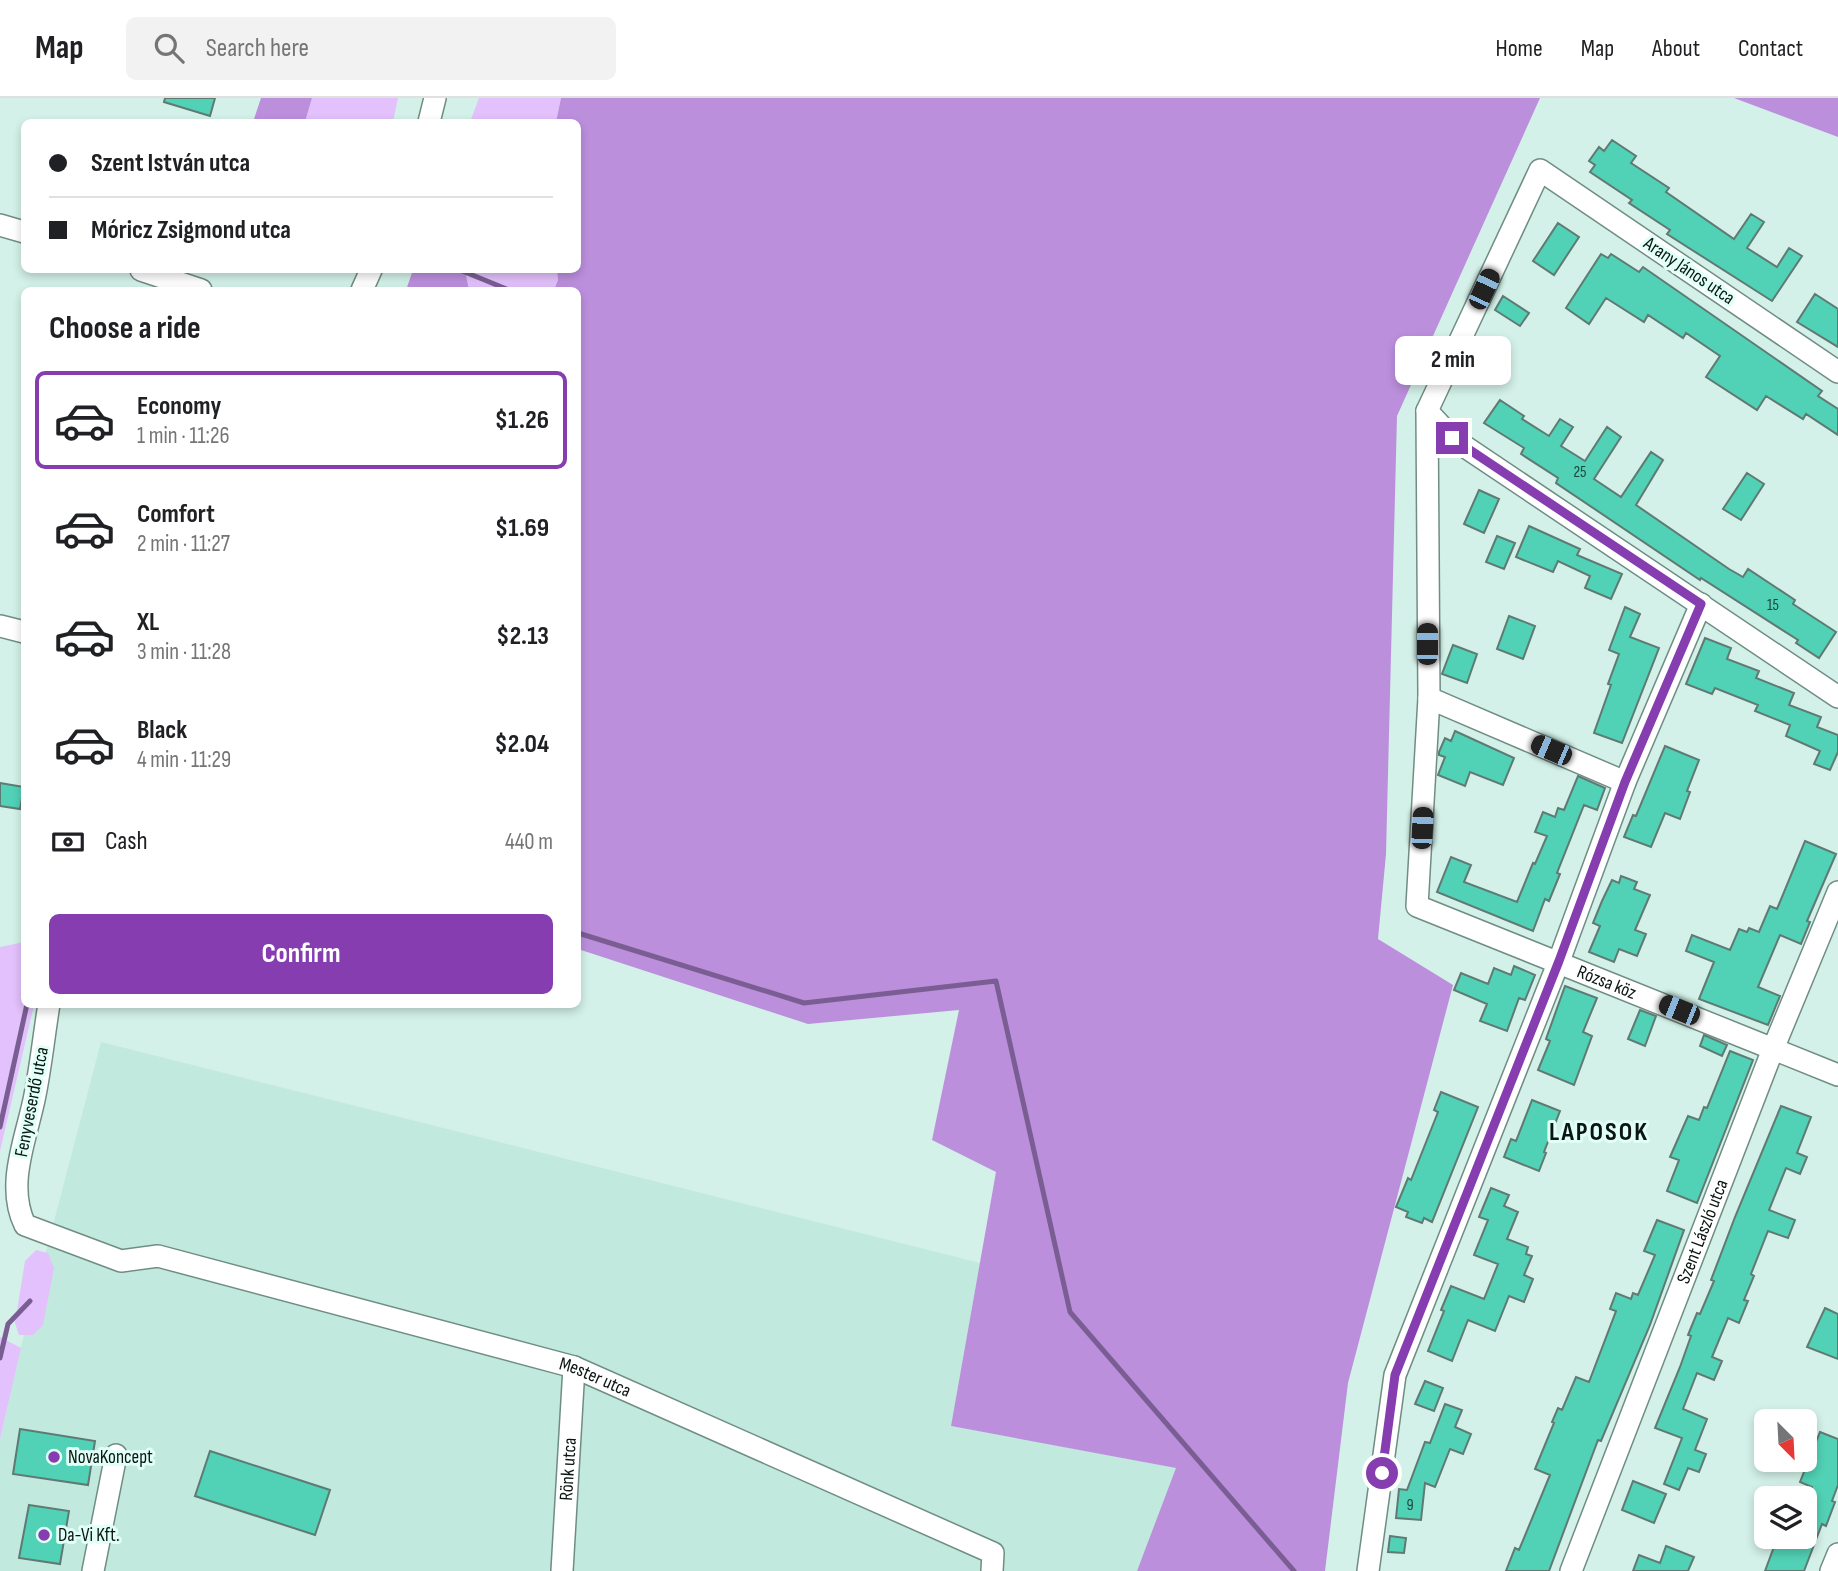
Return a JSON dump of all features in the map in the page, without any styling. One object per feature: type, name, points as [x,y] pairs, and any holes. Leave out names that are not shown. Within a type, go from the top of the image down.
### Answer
[{"type":"street","points":[[430,119],[435,98]]},
{"type":"street","name":"Arany János utca","points":[[1427,411],[1540,170],[1838,372]]},
{"type":"street","points":[[0,225],[21,231]]},
{"type":"street","points":[[150,273],[192,287]]},
{"type":"street","points":[[1427,411],[1452,438],[1838,697]]},
{"type":"street","points":[[1427,411],[1429,698],[1625,782]]},
{"type":"street","points":[[1368,1571],[1395,1375],[1559,961],[1625,782],[1701,604]]},
{"type":"street","points":[[0,626],[21,631]]},
{"type":"street","name":"Rózsa köz","points":[[1429,698],[1417,906],[1838,1074]]},
{"type":"street","name":"Szent László utca","points":[[1570,1571],[1773,1049],[1838,892]]},
{"type":"street","name":"Fenyveserdő utca","points":[[48,1008],[35,1095],[20,1148],[17,1209],[25,1226],[121,1261],[158,1256]]},
{"type":"street","name":"Mester utca","points":[[158,1256],[574,1367],[993,1553],[992,1571]]},
{"type":"street","name":"Rönk utca","points":[[562,1571],[574,1367]]},
{"type":"street","points":[[93,1571],[116,1455]]},
{"type":"street","points":[[1831,1571],[1838,1554]]},
{"type":"shaded area","points":[[261,98],[312,98],[306,119],[254,119]]},
{"type":"shaded area","points":[[312,98],[398,98],[394,119],[306,119]]},
{"type":"shaded area","points":[[479,98],[561,98],[557,119],[471,119]]},
{"type":"shaded area","points":[[561,98],[1540,98],[1397,416],[1386,854],[1378,939],[1453,985],[1348,1383],[1325,1571],[1137,1571],[1176,1468],[951,1426],[996,1172],[932,1140],[959,1010],[808,1024],[581,950],[581,287],[555,287],[557,273],[581,273],[581,119],[557,119]]},
{"type":"shaded area","points":[[1734,98],[1838,98],[1838,137]]},
{"type":"shaded area","points":[[412,273],[466,273],[468,287],[407,287]]},
{"type":"shaded area","points":[[466,273],[557,273],[555,287],[468,287]]},
{"type":"shaded area","points":[[21,943],[21,1008],[33,1008],[0,1151],[0,947]]},
{"type":"shaded area","points":[[101,1042],[980,1263],[951,1426],[1177,1468],[1137,1571],[0,1571],[0,1439],[21,1347]]},
{"type":"shaded area","points":[[36,1250],[48,1253],[54,1268],[43,1325],[33,1335],[19,1335],[15,1323],[25,1261]]},
{"type":"shaded area","points":[[0,1337],[21,1348],[0,1439]]},
{"type":"building","points":[[165,98],[215,98],[210,116],[164,102]]},
{"type":"building","points":[[1612,140],[1636,156],[1631,163],[1669,188],[1666,192],[1734,239],[1751,214],[1764,222],[1747,248],[1777,267],[1789,248],[1802,256],[1772,301],[1667,234],[1670,230],[1629,203],[1632,200],[1590,172],[1595,165],[1589,161],[1599,147],[1604,151]]},
{"type":"building","points":[[1558,223],[1579,237],[1554,275],[1533,261]]},
{"type":"building","points":[[1601,254],[1608,258],[1611,254],[1639,272],[1643,267],[1822,391],[1818,396],[1838,409],[1838,435],[1806,414],[1803,419],[1766,396],[1757,410],[1706,377],[1720,356],[1686,333],[1683,338],[1648,315],[1644,322],[1606,298],[1589,324],[1566,308]]},
{"type":"building","points":[[1815,294],[1838,309],[1838,347],[1797,322]]},
{"type":"building","points":[[1503,296],[1529,313],[1520,326],[1495,310]]},
{"type":"building","points":[[1500,400],[1524,416],[1522,419],[1549,436],[1560,419],[1573,427],[1561,446],[1585,461],[1607,427],[1621,437],[1594,479],[1621,497],[1651,452],[1663,460],[1636,505],[1743,577],[1748,569],[1795,600],[1793,604],[1836,632],[1819,658],[1796,643],[1798,640],[1701,578],[1700,580],[1556,483],[1558,478],[1521,454],[1524,448],[1484,423]]},
{"type":"building","points":[[1747,473],[1764,484],[1741,520],[1723,509]]},
{"type":"building","points":[[1479,490],[1499,499],[1484,533],[1464,524]]},
{"type":"building","points":[[1529,526],[1580,549],[1577,555],[1622,574],[1611,599],[1585,588],[1590,576],[1558,561],[1553,572],[1516,557]]},
{"type":"building","points":[[1497,536],[1515,543],[1504,569],[1486,562]]},
{"type":"building","points":[[1625,607],[1640,614],[1630,637],[1659,648],[1622,743],[1594,733],[1619,654],[1609,650]]},
{"type":"building","points":[[1509,616],[1535,626],[1523,659],[1497,649]]},
{"type":"building","points":[[1705,638],[1731,648],[1727,659],[1759,671],[1756,678],[1794,693],[1789,705],[1821,717],[1817,727],[1838,735],[1838,752],[1830,770],[1814,764],[1820,751],[1786,736],[1790,725],[1755,711],[1758,705],[1715,688],[1712,694],[1686,684]]},
{"type":"building","points":[[1453,645],[1477,654],[1467,683],[1442,674]]},
{"type":"building","points":[[1455,731],[1514,758],[1503,785],[1470,772],[1465,786],[1438,775],[1445,757],[1439,755],[1439,752],[1445,738],[1451,741]]},
{"type":"building","points":[[1665,746],[1699,760],[1680,819],[1665,813],[1651,847],[1624,837],[1633,815],[1636,816]]},
{"type":"building","points":[[1578,776],[1605,788],[1597,810],[1584,805],[1557,873],[1560,874],[1549,901],[1545,899],[1533,931],[1437,892],[1451,857],[1471,865],[1464,882],[1517,902],[1547,836],[1535,832],[1543,812],[1555,817],[1558,808],[1564,810]]},
{"type":"building","points":[[0,783],[21,786],[20,809],[0,806]]},
{"type":"building","points":[[1805,841],[1836,854],[1807,921],[1810,922],[1801,944],[1780,935],[1758,987],[1780,996],[1768,1025],[1699,999],[1714,962],[1686,951],[1692,935],[1730,950],[1739,929],[1747,932],[1749,928],[1759,932],[1770,906],[1777,909]]},
{"type":"building","points":[[1621,876],[1637,882],[1634,889],[1650,895],[1635,930],[1646,934],[1637,956],[1619,949],[1614,962],[1589,952],[1600,926],[1593,923],[1602,901],[1612,880],[1619,883]]},
{"type":"building","points":[[1514,966],[1535,975],[1525,1000],[1519,998],[1507,1031],[1480,1021],[1487,1004],[1454,990],[1461,973],[1488,984],[1494,968],[1511,975]]},
{"type":"building","points":[[1565,986],[1597,998],[1583,1032],[1592,1036],[1574,1085],[1538,1070],[1550,1041],[1546,1039]]},
{"type":"building","points":[[1640,1010],[1656,1016],[1645,1046],[1628,1039]]},
{"type":"building","points":[[1704,1035],[1727,1045],[1722,1056],[1700,1046]]},
{"type":"building","points":[[1730,1051],[1753,1060],[1697,1203],[1667,1191],[1679,1160],[1670,1157],[1688,1116],[1699,1120],[1704,1107],[1707,1108]]},
{"type":"building","points":[[1441,1092],[1478,1107],[1432,1222],[1424,1218],[1422,1223],[1406,1217],[1408,1212],[1396,1207],[1408,1178],[1411,1180],[1438,1112],[1434,1110]]},
{"type":"building","points":[[1532,1100],[1560,1111],[1539,1171],[1504,1157],[1511,1139],[1516,1141]]},
{"type":"building","points":[[1781,1106],[1811,1117],[1797,1153],[1807,1157],[1800,1174],[1786,1168],[1769,1210],[1795,1220],[1788,1238],[1768,1231],[1751,1274],[1754,1276],[1744,1300],[1748,1301],[1739,1323],[1728,1318],[1712,1357],[1722,1361],[1714,1380],[1697,1373],[1683,1409],[1707,1419],[1695,1450],[1706,1454],[1699,1472],[1688,1468],[1679,1490],[1664,1484],[1682,1438],[1655,1428],[1691,1336],[1688,1335],[1714,1281],[1711,1280],[1735,1217]]},
{"type":"building","points":[[1491,1188],[1509,1195],[1504,1206],[1518,1212],[1507,1239],[1528,1247],[1526,1254],[1532,1256],[1524,1275],[1533,1279],[1524,1302],[1509,1296],[1495,1331],[1468,1320],[1452,1361],[1428,1351],[1451,1286],[1484,1299],[1498,1264],[1474,1255],[1488,1220],[1479,1217]]},
{"type":"building","points":[[1657,1220],[1684,1230],[1650,1325],[1601,1441],[1598,1440],[1549,1571],[1506,1571],[1515,1548],[1519,1550],[1550,1475],[1535,1469],[1558,1408],[1562,1410],[1576,1377],[1589,1382],[1616,1311],[1610,1309],[1616,1293],[1631,1299],[1633,1293],[1638,1295],[1655,1255],[1644,1251]]},
{"type":"building","points":[[1825,1308],[1838,1314],[1838,1359],[1807,1347]]},
{"type":"building","points":[[1425,1381],[1443,1388],[1434,1411],[1415,1404]]},
{"type":"building","points":[[1445,1404],[1462,1410],[1455,1427],[1471,1434],[1463,1454],[1450,1449],[1435,1487],[1425,1483],[1421,1520],[1396,1518],[1399,1489],[1407,1490],[1425,1442],[1430,1443]]},
{"type":"building","name":"NovaKoncept","points":[[20,1429],[95,1441],[88,1485],[13,1474]]},
{"type":"building","points":[[1820,1432],[1838,1439],[1838,1485],[1832,1501],[1835,1502],[1826,1526],[1822,1524],[1817,1537],[1817,1486],[1800,1482],[1804,1472],[1817,1472],[1817,1440]]},
{"type":"building","points":[[210,1451],[330,1490],[315,1535],[195,1496]]},
{"type":"building","points":[[1633,1481],[1666,1494],[1654,1523],[1622,1510]]},
{"type":"building","name":"Da-Vi Kft.","points":[[29,1505],[69,1511],[60,1564],[19,1558]]},
{"type":"building","points":[[1390,1536],[1406,1538],[1404,1553],[1388,1552]]},
{"type":"building","points":[[1666,1546],[1694,1557],[1688,1571],[1633,1571],[1639,1555],[1660,1563]]},
{"type":"building","points":[[1773,1549],[1812,1549],[1804,1571],[1765,1571]]},
{"type":"waterway","points":[[467,273],[502,287]]},
{"type":"waterway","points":[[581,934],[804,1003],[996,981],[1070,1312],[1294,1571]]},
{"type":"waterway","points":[[0,1127],[26,1008]]},
{"type":"waterway","points":[[0,1358],[8,1324],[30,1301]]},
{"type":"place","name":"NovaKoncept","points":[[54,1457]]},
{"type":"place","name":"Da-Vi Kft.","points":[[44,1535]]},
{"type":"district","name":"LAPOSOK","points":[[1599,1132]]},
{"type":"route","points":[[1382,1473],[1395,1375],[1559,961],[1625,782],[1701,604],[1452,438]]}]
